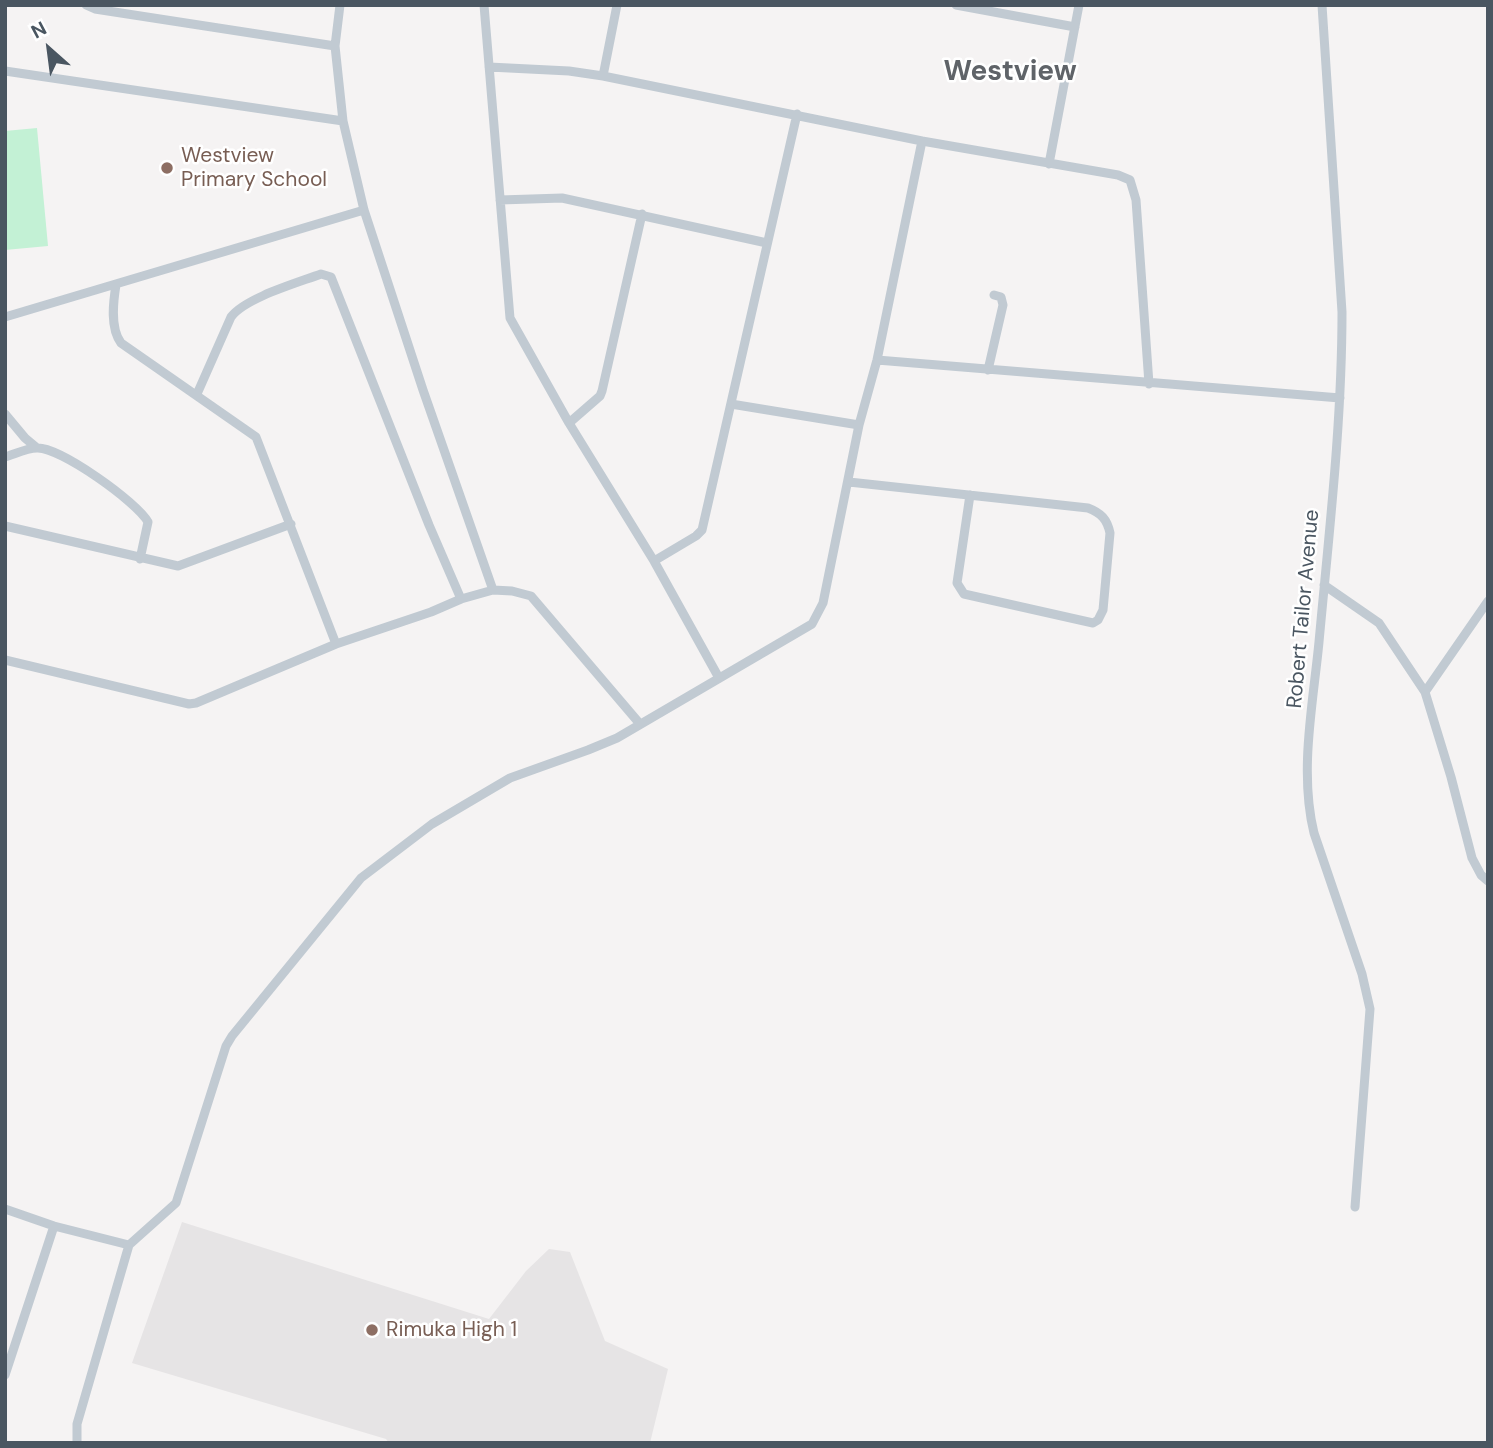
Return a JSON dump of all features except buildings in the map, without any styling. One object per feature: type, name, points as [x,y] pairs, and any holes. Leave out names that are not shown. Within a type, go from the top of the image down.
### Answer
[{"type":"street","points":[[86,5],[95,9],[335,46]]},
{"type":"street","points":[[340,5],[335,46],[342,121],[364,210],[493,590]]},
{"type":"street","points":[[484,5],[510,318],[569,423],[654,561],[719,678]]},
{"type":"street","points":[[603,76],[617,5]]},
{"type":"street","points":[[956,5],[1074,27]]},
{"type":"street","points":[[1049,164],[1079,5]]},
{"type":"street","name":"Robert Tailor Avenue","points":[[1322,5],[1342,312],[1340,398],[1310,729],[1308,811],[1362,974],[1370,1009],[1355,1207]]},
{"type":"street","points":[[489,67],[569,71],[603,76],[922,141],[1118,175],[1130,180],[1135,190],[1149,384]]},
{"type":"street","points":[[5,71],[342,121]]},
{"type":"street","points":[[654,561],[702,530],[797,114]]},
{"type":"street","points":[[77,1443],[77,1424],[129,1245],[176,1203],[226,1046],[361,878],[432,824],[503,781],[589,750],[640,724],[812,624],[823,603],[922,141]]},
{"type":"street","points":[[500,200],[562,198],[767,243]]},
{"type":"street","points":[[5,317],[364,210]]},
{"type":"street","points":[[569,423],[600,396],[602,391],[642,215]]},
{"type":"street","points":[[197,394],[236,309],[321,274],[331,277],[461,599]]},
{"type":"street","points":[[116,285],[113,300],[117,337],[121,343],[256,438],[336,644]]},
{"type":"street","points":[[988,370],[1003,305],[1000,297],[993,295]]},
{"type":"street","points":[[877,360],[1340,398]]},
{"type":"street","points":[[731,404],[859,425]]},
{"type":"street","points":[[5,414],[37,448],[60,453],[144,514],[148,527],[140,559]]},
{"type":"street","points":[[5,457],[37,448]]},
{"type":"street","points":[[849,482],[970,495],[1088,508],[1101,513],[1108,523],[1110,533],[1103,610],[1098,620],[1093,623],[964,594],[957,583],[970,495]]},
{"type":"street","points":[[5,526],[140,559],[184,565],[291,524]]},
{"type":"street","points":[[1324,585],[1379,623],[1425,692],[1472,858],[1488,881]]},
{"type":"street","points":[[5,660],[189,704],[216,696],[336,644],[493,590],[531,596],[640,724]]},
{"type":"street","points":[[1425,692],[1488,601]]},
{"type":"street","points":[[5,1209],[54,1226],[129,1245]]},
{"type":"street","points":[[5,1375],[54,1226]]},
{"type":"shaded area","name":"Rimuka High 1","points":[[182,1222],[489,1319],[526,1271],[549,1249],[570,1252],[605,1341],[668,1369],[650,1443],[389,1443],[386,1439],[132,1363]]},
{"type":"green space","points":[[37,128],[48,246],[5,250],[5,131]]},
{"type":"place","name":"Westview Primary School","points":[[167,168]]},
{"type":"place","name":"Rimuka High 1","points":[[372,1330]]},
{"type":"district","name":"Westview","points":[[1010,73]]}]
